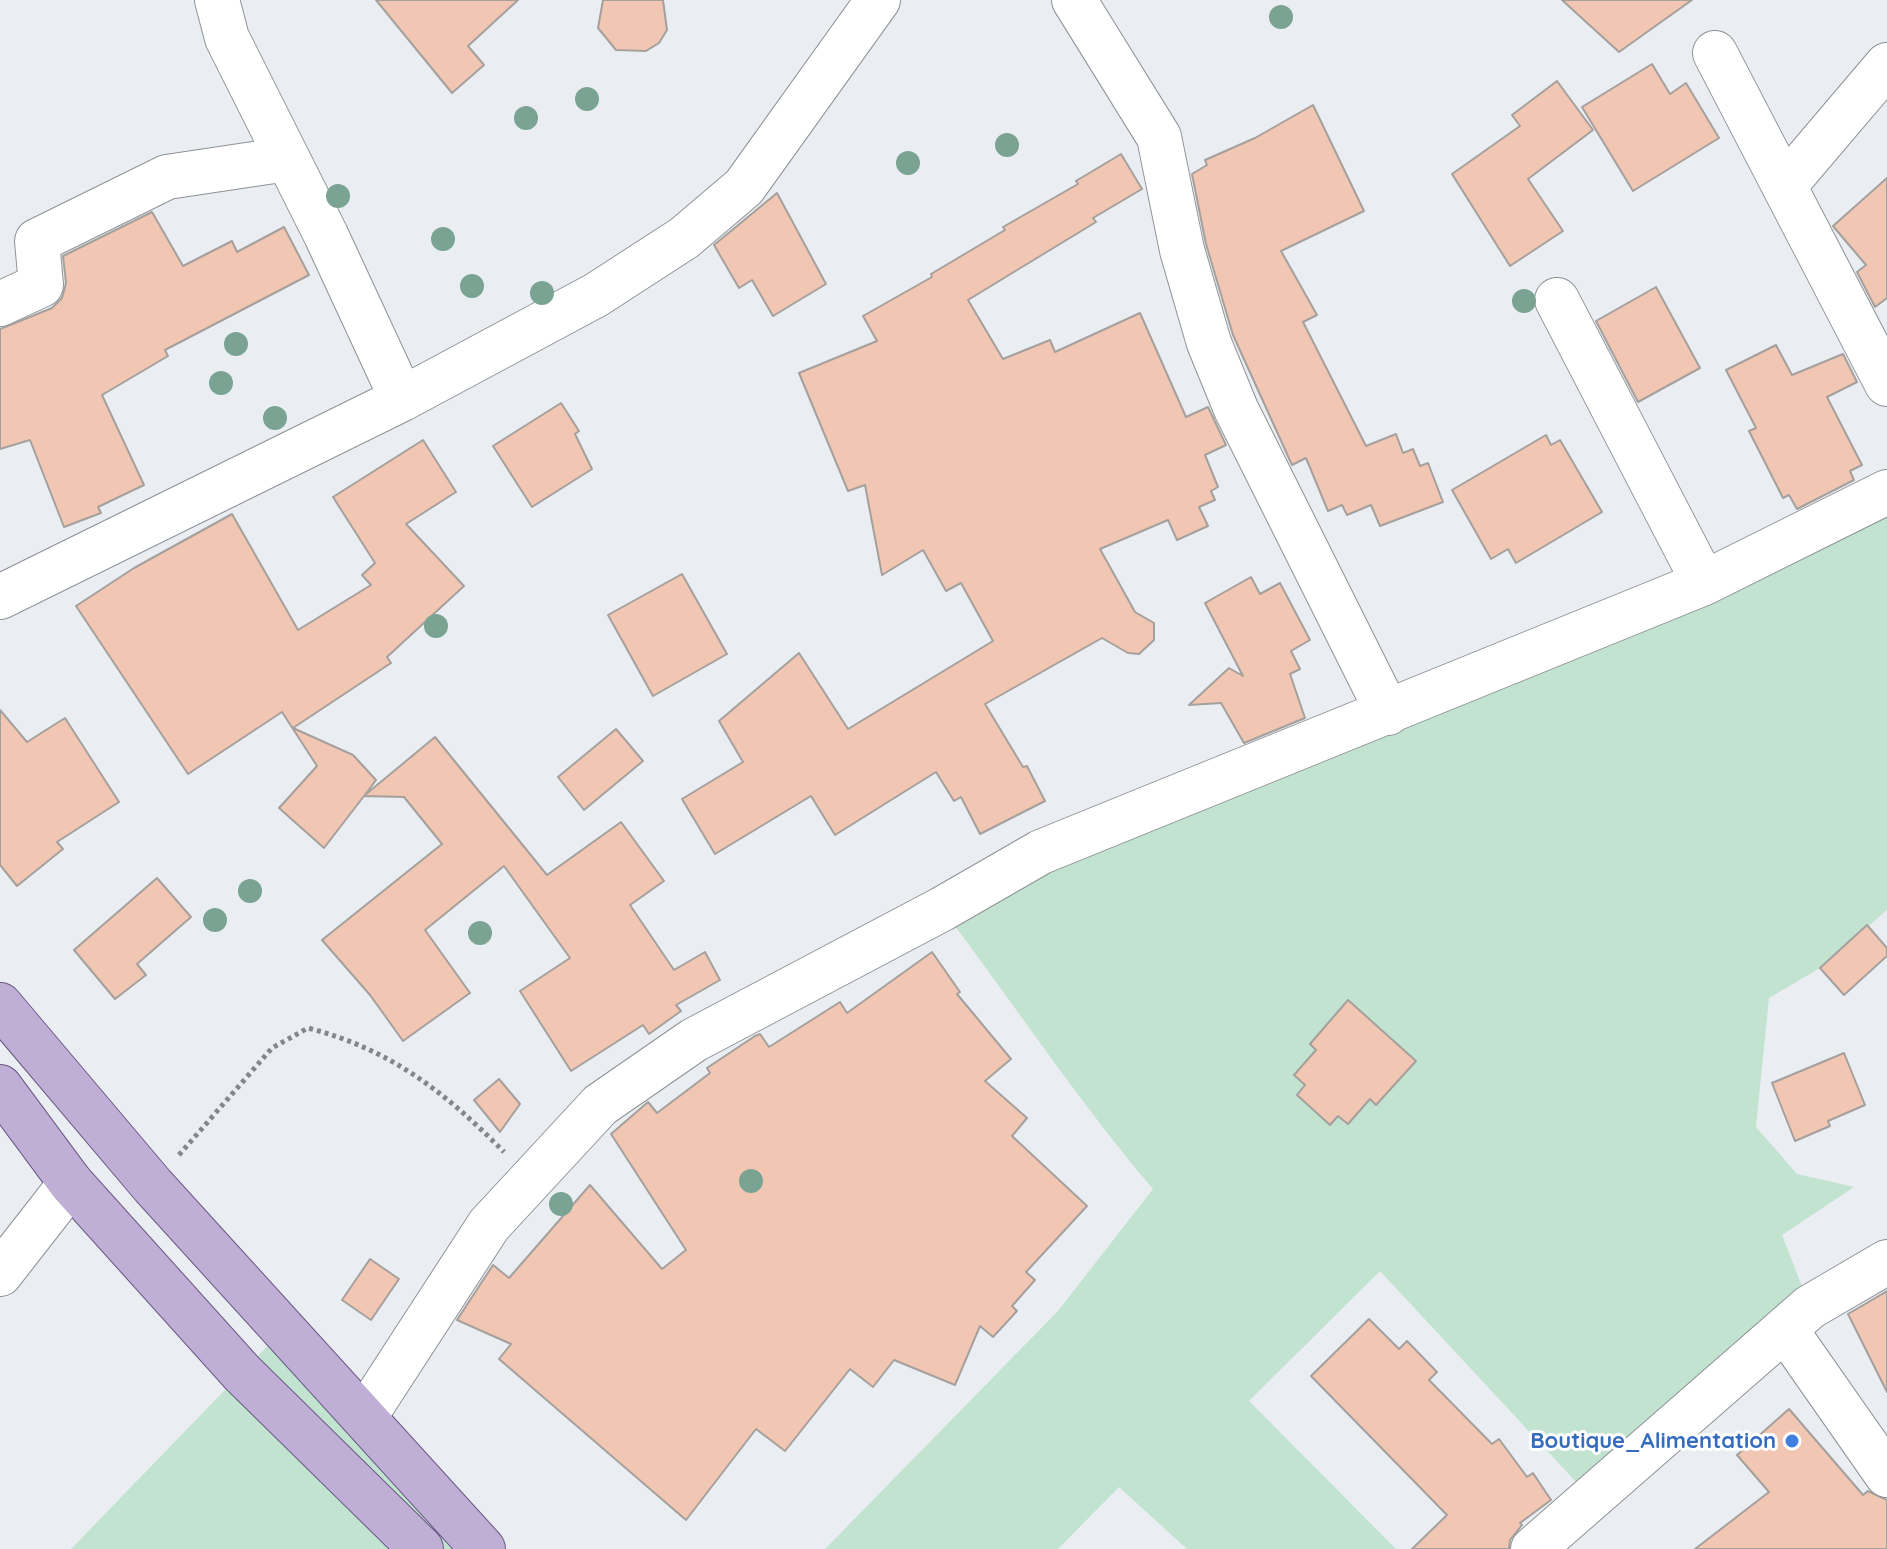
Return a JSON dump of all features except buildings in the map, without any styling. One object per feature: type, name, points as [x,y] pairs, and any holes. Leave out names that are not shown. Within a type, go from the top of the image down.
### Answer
[{"type":"main road","points":[[0,1005],[153,1186],[483,1549]]},
{"type":"main road","points":[[0,1087],[71,1183],[242,1373],[421,1549]]},
{"type":"street","points":[[217,0],[227,38],[402,399]]},
{"type":"street","points":[[0,597],[402,399],[596,295],[684,238],[744,187],[878,0]]},
{"type":"street","points":[[1074,0],[1159,137],[1182,250],[1209,343],[1236,409],[1388,713]]},
{"type":"street","points":[[1715,53],[1887,384]]},
{"type":"street","points":[[1785,185],[1887,65]]},
{"type":"street","points":[[0,304],[41,285],[37,241],[167,177],[287,159]]},
{"type":"street","points":[[1557,300],[1704,583]]},
{"type":"street","points":[[365,1416],[489,1225],[529,1178],[600,1105],[694,1040],[942,909],[1041,852],[1704,583],[1887,492]]},
{"type":"street","points":[[0,1274],[71,1183]]},
{"type":"street","points":[[1533,1549],[1810,1307],[1887,1262]]},
{"type":"street","points":[[1785,1329],[1887,1475]]},
{"type":"path","points":[[153,1186],[272,1048],[308,1028],[352,1039],[415,1072],[474,1121],[529,1178]]},
{"type":"green space","points":[[1887,492],[1887,910],[1820,968],[1769,998],[1756,1127],[1797,1174],[1854,1187],[1782,1235],[1810,1307],[1591,1498],[1380,1271],[1249,1401],[1396,1549],[1187,1549],[1119,1487],[1058,1549],[825,1549],[1058,1311],[1153,1189],[1072,1086],[942,909]]},
{"type":"green space","points":[[282,1331],[483,1549],[71,1549]]},
{"type":"place","name":"Boutique_Alimentation","points":[[1792,1441]]}]
